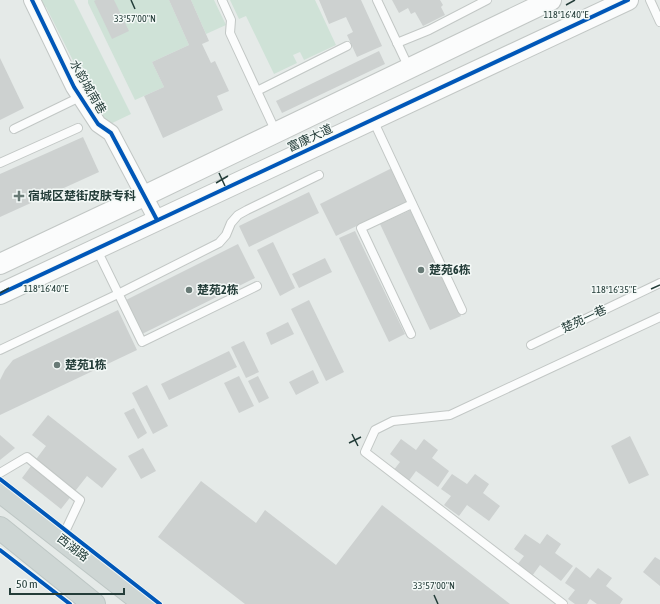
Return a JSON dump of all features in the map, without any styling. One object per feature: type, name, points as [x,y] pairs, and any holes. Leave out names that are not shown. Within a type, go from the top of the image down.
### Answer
[{"type":"main road","name":"西湖路","points":[[0,491],[145,604]]},
{"type":"main road","points":[[0,528],[94,604]]},
{"type":"street","name":"水韵城南巷","points":[[32,0],[74,87],[98,124],[111,133],[157,220]]},
{"type":"street","name":"富康大道","points":[[0,264],[410,69],[551,0]]},
{"type":"street","name":"富康大道","points":[[0,294],[628,0]]},
{"type":"lane","points":[[222,0],[231,20],[230,33],[276,132]]},
{"type":"lane","points":[[377,0],[410,69]]},
{"type":"lane","points":[[397,43],[429,30],[487,0]]},
{"type":"lane","points":[[650,0],[660,22]]},
{"type":"lane","points":[[257,91],[347,46]]},
{"type":"lane","points":[[14,129],[80,97]]},
{"type":"lane","points":[[372,120],[462,310]]},
{"type":"lane","points":[[0,163],[78,128]]},
{"type":"lane","points":[[0,350],[118,294],[219,243],[226,235],[238,215],[319,175]]},
{"type":"lane","points":[[411,334],[361,228],[412,204]]},
{"type":"lane","points":[[96,249],[142,342],[257,286]]},
{"type":"lane","name":"楚苑一巷","points":[[531,345],[660,283]]},
{"type":"lane","points":[[563,604],[365,452],[375,430],[393,421],[450,415],[659,319]]},
{"type":"lane","points":[[0,473],[27,457],[80,500],[62,539]]},
{"type":"green space","points":[[37,0],[74,0],[131,114],[106,126],[46,7],[38,3]]},
{"type":"green space","points":[[88,0],[169,0],[189,45],[152,62],[164,87],[135,100],[88,3]]},
{"type":"green space","points":[[191,0],[214,0],[226,25],[206,34]]},
{"type":"green space","points":[[230,0],[315,0],[336,45],[304,60],[300,52],[293,55],[297,63],[274,74],[246,16],[239,19]]},
{"type":"building","points":[[114,0],[129,31],[112,39],[94,1]]},
{"type":"building","points":[[169,0],[191,0],[209,41],[202,44],[211,63],[215,61],[229,91],[217,96],[223,110],[163,138],[144,96],[164,87],[152,62],[189,45]]},
{"type":"building","points":[[319,0],[361,0],[382,46],[357,57],[347,35],[353,32],[346,17],[329,24]]},
{"type":"building","points":[[392,0],[440,0],[443,5],[441,7],[445,15],[423,26],[415,12],[411,14],[408,8],[399,13]]},
{"type":"building","points":[[379,51],[385,64],[282,113],[276,101]]},
{"type":"building","points":[[0,58],[24,108],[0,120]]},
{"type":"building","points":[[83,137],[99,172],[0,217],[0,174]]},
{"type":"building","points":[[392,168],[408,201],[336,236],[320,204]]},
{"type":"building","points":[[309,192],[319,213],[249,247],[239,226]]},
{"type":"building","name":"楚苑6栋","points":[[411,210],[461,316],[430,330],[380,224]]},
{"type":"building","points":[[355,231],[405,334],[389,342],[339,238]]},
{"type":"building","points":[[273,242],[295,288],[280,296],[257,250]]},
{"type":"building","name":"楚苑2栋","points":[[238,244],[255,278],[140,335],[124,301]]},
{"type":"building","points":[[325,258],[332,272],[299,288],[292,274]]},
{"type":"building","points":[[309,300],[344,372],[326,381],[291,309]]},
{"type":"building","name":"楚苑1栋","points":[[118,310],[137,350],[0,415],[0,380],[5,370],[13,360]]},
{"type":"building","points":[[288,322],[294,334],[271,345],[266,333]]},
{"type":"building","points":[[244,341],[259,372],[246,378],[231,347]]},
{"type":"building","points":[[229,351],[237,367],[169,400],[161,384]]},
{"type":"building","points":[[313,370],[319,383],[296,395],[289,382]]},
{"type":"building","points":[[239,376],[254,406],[239,413],[224,383]]},
{"type":"building","points":[[258,376],[269,398],[259,403],[248,381]]},
{"type":"building","points":[[147,385],[168,426],[153,434],[132,393]]},
{"type":"building","points":[[134,408],[147,433],[138,439],[124,413]]},
{"type":"building","points":[[48,415],[117,469],[102,488],[87,476],[61,509],[22,478],[46,446],[32,435]]},
{"type":"building","points":[[0,435],[15,448],[0,460]]},
{"type":"building","points":[[630,436],[649,475],[629,484],[611,446]]},
{"type":"building","points":[[401,439],[416,450],[424,439],[438,450],[432,458],[449,471],[438,487],[416,471],[408,482],[393,471],[400,462],[390,454]]},
{"type":"building","points":[[143,448],[156,471],[141,479],[128,456]]},
{"type":"building","points":[[452,474],[467,484],[475,474],[489,484],[483,493],[500,506],[489,521],[467,505],[459,516],[444,505],[451,496],[441,489]]},
{"type":"building","points":[[201,481],[256,523],[265,510],[336,565],[382,505],[510,604],[245,604],[158,537]]},
{"type":"building","points":[[525,534],[540,544],[547,534],[561,544],[555,553],[573,566],[561,581],[540,565],[532,576],[517,565],[524,556],[514,549]]},
{"type":"building","points":[[655,557],[660,560],[660,586],[643,572]]},
{"type":"building","points":[[576,567],[590,578],[598,568],[612,578],[606,586],[623,599],[620,604],[597,604],[590,599],[587,604],[575,604],[568,599],[575,590],[565,583]]},
{"type":"cycle path","points":[[32,0],[74,87],[98,124],[111,133],[157,220]]},
{"type":"cycle path","points":[[0,294],[628,0]]},
{"type":"cycle path","points":[[0,479],[160,604]]},
{"type":"cycle path","points":[[0,550],[70,604]]},
{"type":"place","name":"宿城区楚街皮肤专科","points":[[19,196]]},
{"type":"place","name":"楚苑6栋","points":[[421,270]]},
{"type":"place","name":"楚苑2栋","points":[[189,290]]},
{"type":"place","name":"楚苑1栋","points":[[57,365]]}]
